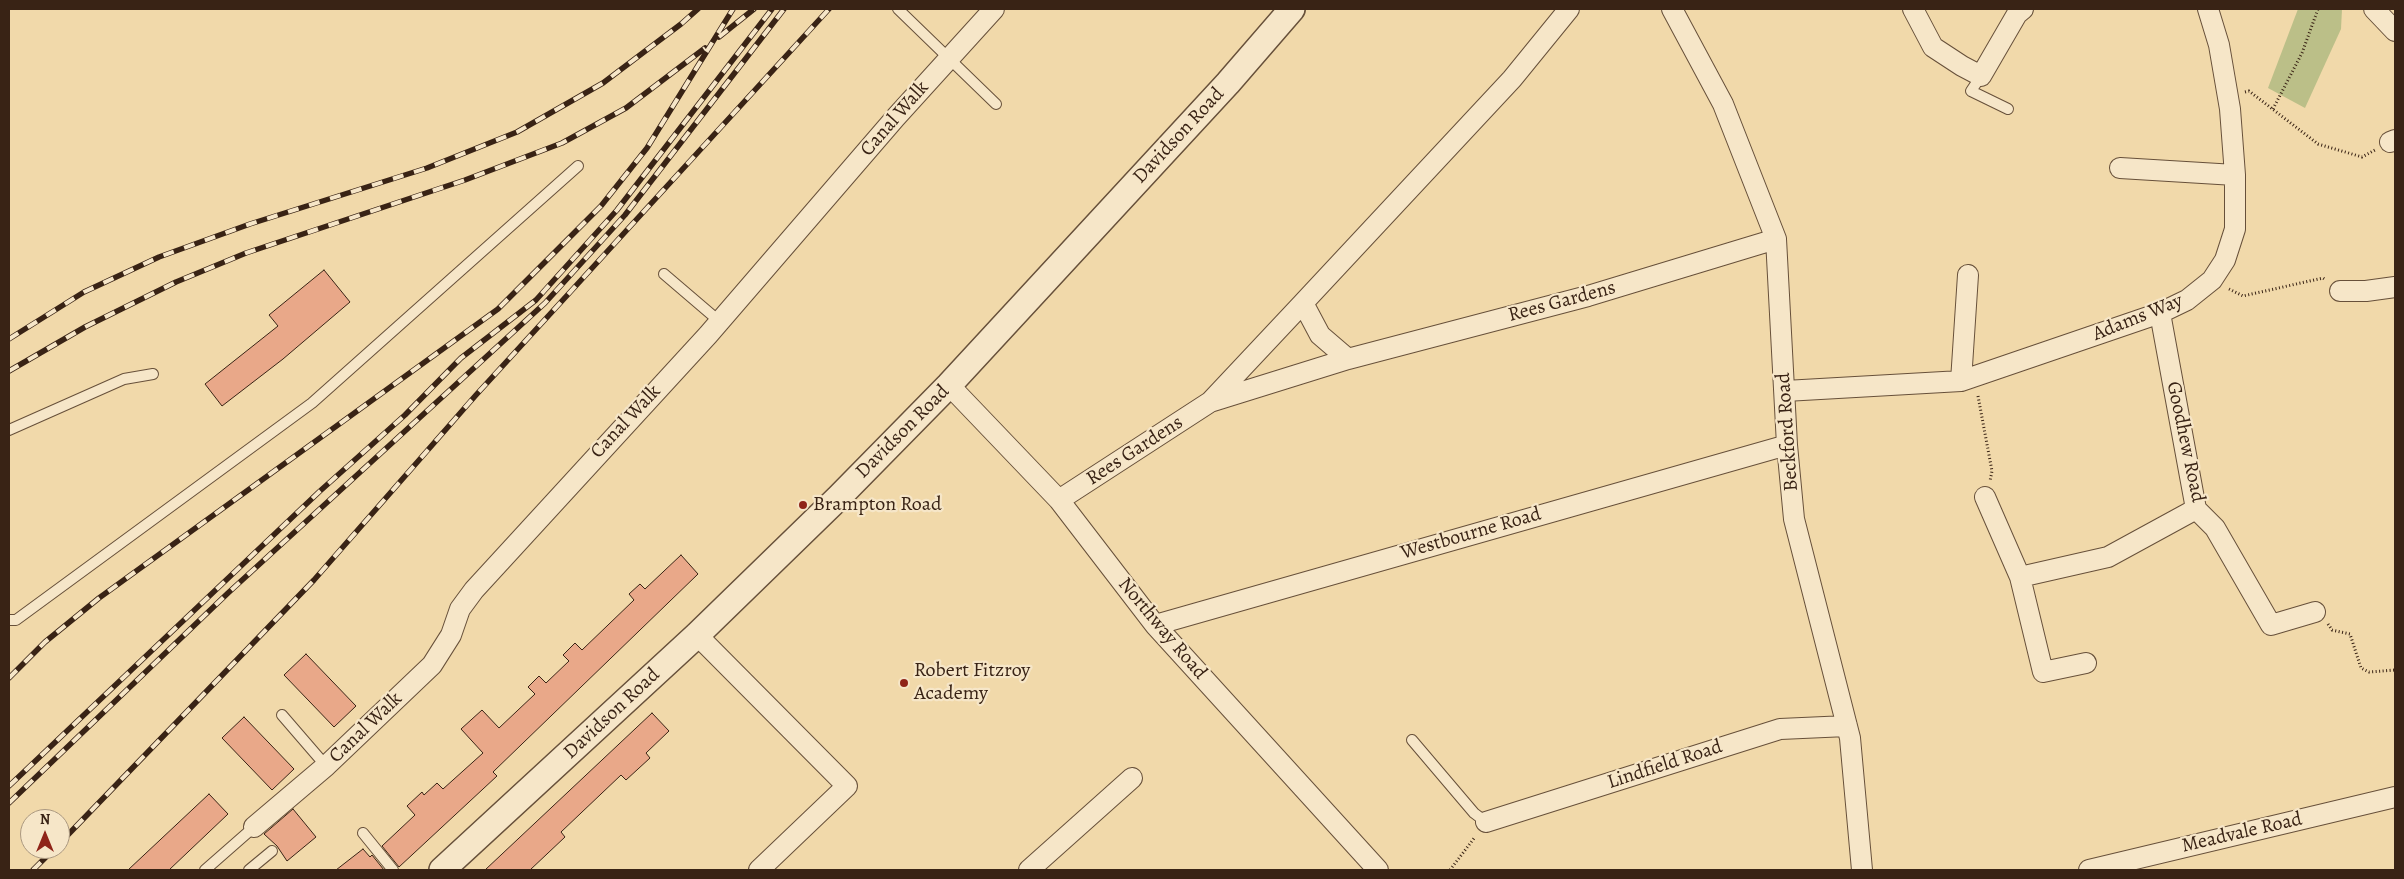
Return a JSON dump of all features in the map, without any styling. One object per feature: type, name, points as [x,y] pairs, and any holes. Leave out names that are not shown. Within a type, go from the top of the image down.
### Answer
[{"type":"street","name":"Canal Walk","points":[[254,827],[326,766],[432,665],[451,635],[460,609],[474,590],[719,321],[949,57],[994,9]]},
{"type":"street","name":"Davidson Road","points":[[442,870],[697,635],[838,498],[949,385],[1228,83],[1292,9]]},
{"type":"street","name":"Rees Gardens","points":[[1059,500],[1210,402],[1512,79],[1569,9]]},
{"type":"street","name":"Beckford Road","points":[[1672,9],[1723,104],[1776,239],[1787,445],[1794,519],[1850,738],[1862,870]]},
{"type":"street","points":[[1913,9],[1933,47],[1981,76],[2017,14],[2024,9]]},
{"type":"street","name":"Adams Way","points":[[1785,391],[1968,378],[2160,313],[2187,300],[2212,280],[2225,260],[2235,229],[2235,174],[2228,95],[2219,45],[2208,9]]},
{"type":"street","points":[[2374,9],[2395,31]]},
{"type":"street","points":[[2120,168],[2235,174]]},
{"type":"street","name":"Rees Gardens","points":[[1210,402],[1348,360],[1588,296],[1776,239]]},
{"type":"street","points":[[1968,275],[1968,378]]},
{"type":"street","points":[[2340,291],[2395,287]]},
{"type":"street","points":[[1303,303],[1320,335],[1348,360]]},
{"type":"street","name":"Goodhew Road","points":[[2160,313],[2196,509],[2216,528],[2271,625],[2315,612]]},
{"type":"street","name":"Northway Road","points":[[949,385],[1059,500],[1155,625],[1378,870]]},
{"type":"street","name":"Westbourne Road","points":[[1155,625],[1787,445]]},
{"type":"street","points":[[1986,497],[2020,578],[2043,672],[2086,663]]},
{"type":"street","points":[[2020,578],[2108,557],[2196,509]]},
{"type":"street","points":[[697,635],[847,786],[760,870]]},
{"type":"street","name":"Lindfield Road","points":[[1486,822],[1780,729],[1847,726]]},
{"type":"street","points":[[1029,870],[1132,778]]},
{"type":"street","name":"Meadvale Road","points":[[2089,870],[2395,797]]},
{"type":"lane","points":[[898,9],[996,104]]},
{"type":"lane","points":[[1981,76],[1971,92],[2008,109]]},
{"type":"lane","points":[[9,620],[16,620],[312,403],[578,166]]},
{"type":"lane","points":[[664,274],[719,321]]},
{"type":"lane","points":[[9,430],[124,379],[153,374]]},
{"type":"lane","points":[[282,715],[326,766]]},
{"type":"lane","points":[[1412,740],[1474,813],[1486,822]]},
{"type":"lane","points":[[205,870],[254,827]]},
{"type":"lane","points":[[363,834],[393,870]]},
{"type":"lane","points":[[249,870],[272,851]]},
{"type":"path","points":[[2273,109],[2302,53],[2318,9]]},
{"type":"path","points":[[2228,95],[2249,91],[2318,144],[2362,157],[2392,141]]},
{"type":"path","points":[[2212,280],[2243,296],[2323,278],[2340,291]]},
{"type":"path","points":[[1968,378],[1992,471],[1986,497]]},
{"type":"path","points":[[2315,612],[2327,622],[2332,630],[2350,634],[2362,668],[2369,672],[2395,670]]},
{"type":"path","points":[[1450,870],[1486,822]]},
{"type":"green space","points":[[2298,9],[2342,9],[2341,29],[2305,108],[2268,88]]},
{"type":"building","points":[[324,270],[350,302],[283,359],[222,406],[205,384],[278,326],[269,315]]},
{"type":"building","points":[[681,555],[698,574],[493,772],[497,776],[399,867],[382,846],[415,815],[407,806],[422,792],[424,795],[437,783],[443,789],[483,753],[461,729],[482,710],[499,728],[535,694],[528,687],[539,676],[546,683],[569,661],[563,655],[575,643],[582,650],[634,600],[629,594],[640,584],[645,589]]},
{"type":"building","points":[[306,654],[356,706],[334,727],[284,675]]},
{"type":"building","points":[[652,713],[669,731],[646,753],[650,758],[626,780],[621,775],[561,832],[565,837],[530,870],[485,870]]},
{"type":"building","points":[[244,717],[294,769],[272,790],[222,738]]},
{"type":"building","points":[[209,794],[228,814],[169,870],[128,870]]},
{"type":"building","points":[[293,809],[316,837],[287,861],[277,846],[264,834]]},
{"type":"building","points":[[363,849],[370,857],[372,855],[384,870],[336,870]]},
{"type":"railway","points":[[9,339],[84,292],[159,257],[250,224],[427,168],[517,132],[603,83],[698,9]]},
{"type":"railway","points":[[9,678],[45,642],[99,598],[498,309],[601,206],[647,148],[733,9]]},
{"type":"railway","points":[[719,37],[754,9]]},
{"type":"railway","points":[[9,786],[320,491],[405,415],[461,358],[536,300],[617,210],[772,9]]},
{"type":"railway","points":[[9,803],[228,593],[545,303],[625,215],[784,9]]},
{"type":"railway","points":[[70,833],[314,580],[476,395],[829,9]]},
{"type":"railway","points":[[9,371],[85,327],[176,282],[246,253],[465,180],[562,143],[626,108],[705,48]]},
{"type":"railway","points":[[33,870],[44,859]]},
{"type":"place","name":"Brampton Road","points":[[803,505]]},
{"type":"place","name":"Robert Fitzroy Academy","points":[[904,683]]}]
